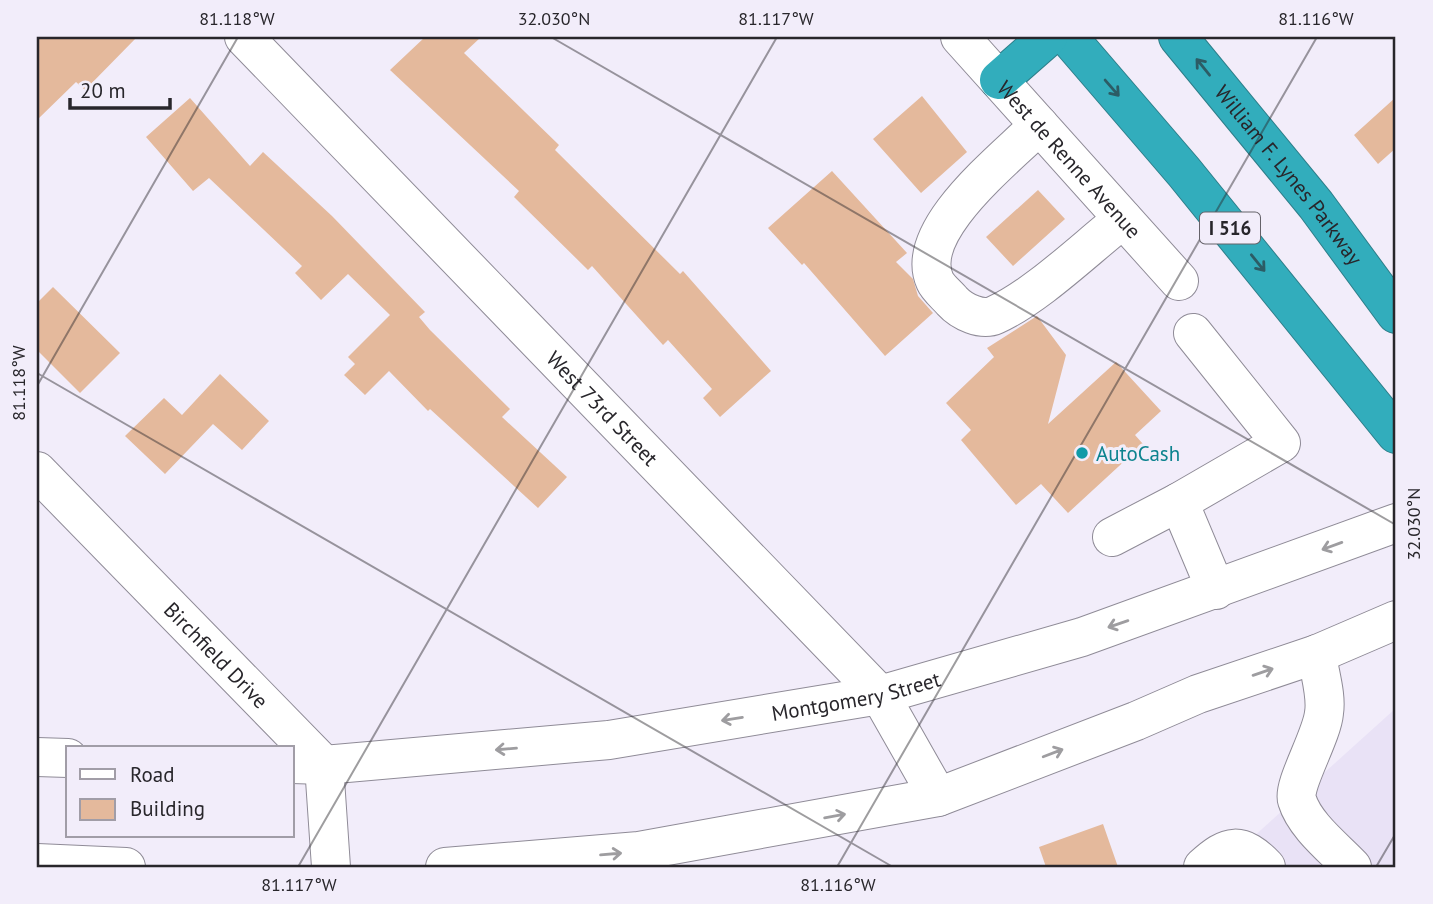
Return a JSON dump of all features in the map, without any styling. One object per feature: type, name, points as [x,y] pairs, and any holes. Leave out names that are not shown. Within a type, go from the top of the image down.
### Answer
[{"type":"highway","points":[[999,80],[1048,37]]},
{"type":"highway","name":"I 516","points":[[1068,37],[1184,172],[1396,434]]},
{"type":"highway","name":"William F. Lynes Parkway","points":[[1178,37],[1316,205],[1396,314]]},
{"type":"street","name":"West 73rd Street","points":[[244,37],[880,695],[938,797]]},
{"type":"street","name":"West de Renne Avenue","points":[[960,37],[1179,281]]},
{"type":"street","points":[[1039,125],[942,224],[932,248],[935,280],[956,305],[975,315],[993,316],[1021,300],[1123,219]]},
{"type":"street","points":[[1112,537],[1281,443],[1193,333]]},
{"type":"street","name":"Birchfield Drive","points":[[37,471],[290,746]]},
{"type":"street","points":[[1179,502],[1216,590]]},
{"type":"street","name":"Montgomery Street","points":[[308,765],[609,740],[880,695],[1082,637],[1396,523]]},
{"type":"street","points":[[446,867],[528,864],[639,851],[938,797],[1136,721],[1198,694],[1317,654],[1396,620]]},
{"type":"street","points":[[1317,654],[1325,712],[1311,759],[1295,787],[1297,801],[1310,823],[1352,867]]},
{"type":"street","name":"Birchfield Drive","points":[[294,750],[308,765]]},
{"type":"street","points":[[37,757],[66,758]]},
{"type":"street","points":[[308,765],[331,867]]},
{"type":"street","points":[[1208,862],[1221,850],[1236,848],[1248,852],[1266,867]]},
{"type":"street","points":[[37,863],[126,867]]},
{"type":"shaded area","points":[[1396,708],[1396,867],[1243,867],[1232,856]]},
{"type":"building","points":[[37,37],[137,37],[85,90],[76,82],[37,120]]},
{"type":"building","points":[[425,37],[481,37],[464,53],[559,145],[555,150],[680,274],[683,271],[771,371],[720,417],[703,398],[712,389],[668,340],[663,345],[592,266],[588,270],[514,197],[519,191],[390,70]]},
{"type":"building","points":[[922,96],[967,152],[921,193],[873,139]]},
{"type":"building","points":[[1396,97],[1396,148],[1378,164],[1354,135]]},
{"type":"building","points":[[190,98],[250,166],[263,152],[332,216],[425,312],[419,317],[430,330],[510,409],[502,417],[567,477],[538,508],[430,409],[428,411],[389,371],[365,395],[344,375],[355,364],[348,357],[390,315],[348,274],[321,300],[295,273],[302,266],[209,178],[193,191],[146,137]]},
{"type":"building","points":[[832,171],[907,253],[896,262],[913,279],[918,296],[933,313],[885,356],[804,263],[802,265],[768,228]]},
{"type":"building","points":[[1038,190],[1065,219],[1013,266],[986,237]]},
{"type":"building","points":[[53,287],[120,353],[80,393],[37,350],[37,303]]},
{"type":"building","points":[[1037,316],[1066,355],[1048,424],[1116,362],[1161,411],[1135,435],[1143,444],[1068,513],[1041,484],[1016,505],[961,440],[971,430],[946,403],[994,357],[987,348]]},
{"type":"building","points":[[220,374],[269,421],[242,450],[213,424],[165,474],[125,436],[164,398],[182,415]]},
{"type":"building","points":[[1103,824],[1118,867],[1046,867],[1039,847]]},
{"type":"place","name":"AutoCash","points":[[1082,453]]}]
